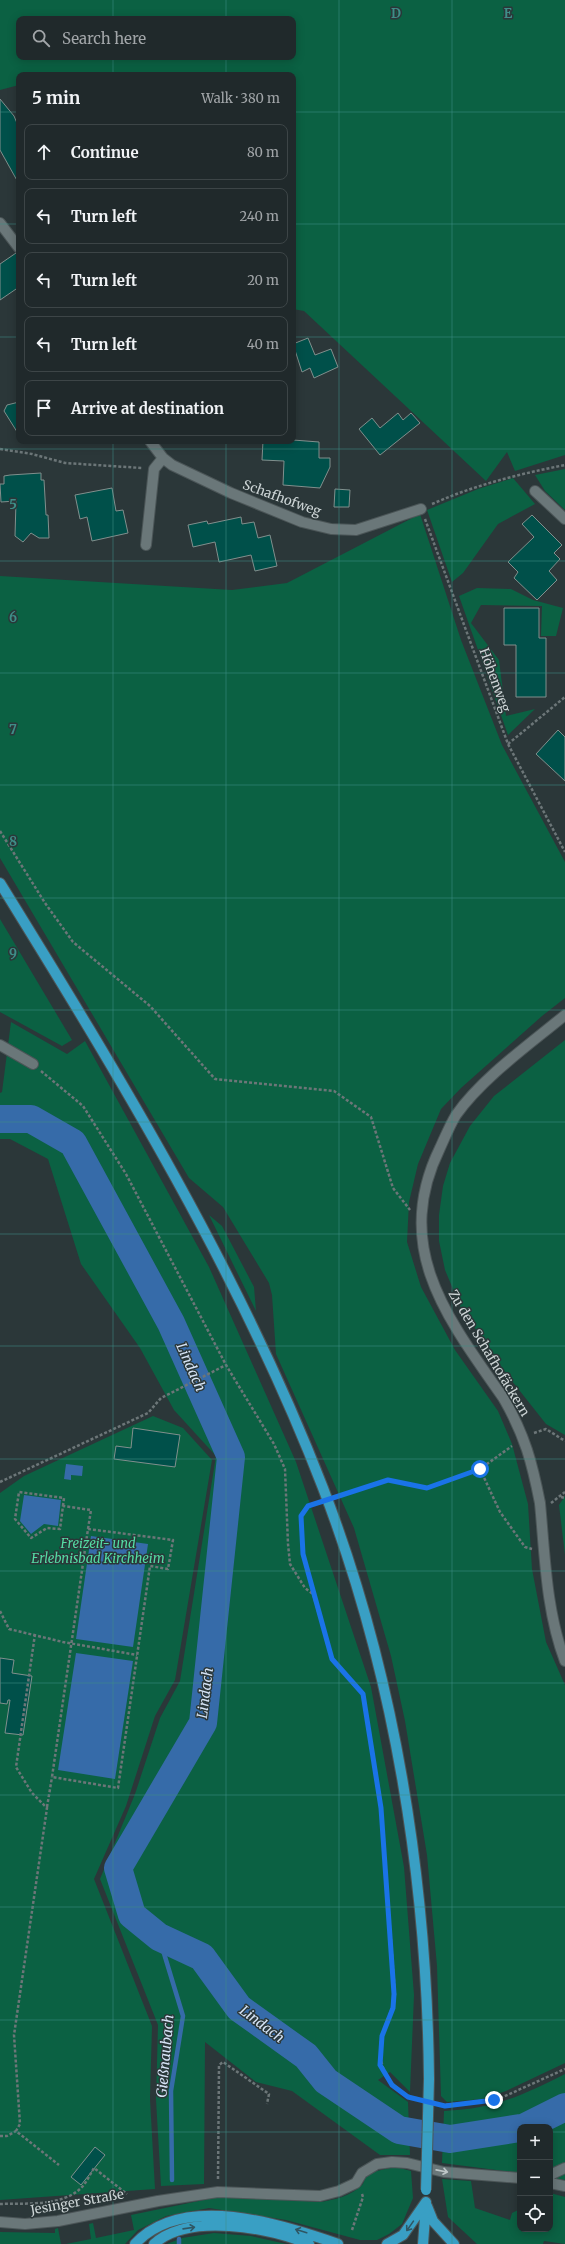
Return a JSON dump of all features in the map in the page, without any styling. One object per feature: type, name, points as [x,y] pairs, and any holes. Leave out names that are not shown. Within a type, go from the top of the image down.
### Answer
[{"type":"main road","points":[[0,882],[184,1192],[261,1344],[324,1490],[358,1590],[374,1650],[399,1769],[412,1848],[424,1964],[428,2026],[429,2079],[426,2202],[423,2244]]},
{"type":"main road","points":[[388,2244],[403,2235],[426,2202]]},
{"type":"main road","points":[[426,2202],[433,2221],[454,2244]]},
{"type":"main road","points":[[134,2244],[145,2235],[172,2222],[186,2218],[217,2216],[270,2223],[338,2244]]},
{"type":"main road","points":[[154,2244],[174,2231],[214,2226],[270,2232],[309,2244]]},
{"type":"street","points":[[0,223],[16,244]]},
{"type":"street","name":"Schafhofweg","points":[[152,444],[163,458],[172,465],[232,493],[302,522],[331,529],[356,530],[421,509]]},
{"type":"street","points":[[146,545],[154,469],[163,458]]},
{"type":"street","points":[[535,491],[565,519]]},
{"type":"street","name":"Zu den Schafhofäckern","points":[[565,1015],[483,1085],[456,1116],[427,1178],[422,1226],[423,1243],[430,1274],[443,1308],[504,1399],[518,1425],[530,1456],[540,1503],[554,1624],[565,1661]]},
{"type":"street","points":[[0,1045],[33,1064]]},
{"type":"street","points":[[356,2183],[362,2173],[377,2164],[392,2162],[406,2163],[444,2172],[517,2178]]},
{"type":"street","points":[[553,2174],[565,2168]]},
{"type":"street","name":"Jesinger Straße","points":[[0,2222],[25,2224],[58,2221],[141,2204],[218,2192],[320,2196],[339,2191],[356,2183]]},
{"type":"street","points":[[553,2184],[565,2186]]},
{"type":"path","points":[[0,450],[32,454],[65,463],[154,469]]},
{"type":"path","points":[[421,509],[476,486],[524,473],[565,465]]},
{"type":"path","name":"Höhenweg","points":[[421,509],[508,744],[565,852]]},
{"type":"path","points":[[508,744],[565,698]]},
{"type":"path","points":[[0,831],[45,903],[73,942],[150,1006],[215,1079],[334,1092],[371,1117],[393,1188],[422,1226]]},
{"type":"path","points":[[33,1064],[83,1106],[126,1174],[226,1364],[274,1444],[285,1469],[290,1564],[305,1588],[313,1594]]},
{"type":"path","points":[[0,1482],[148,1413],[161,1398],[226,1364]]},
{"type":"path","points":[[528,1437],[536,1432],[546,1429],[565,1441]]},
{"type":"path","points":[[420,2100],[408,2097],[392,2085],[380,2065],[382,2036],[393,2008],[394,1994],[381,1808],[363,1694],[332,1659],[303,1554],[301,1516],[308,1506],[388,1480],[427,1488],[480,1469],[515,1444]]},
{"type":"path","points":[[480,1469],[500,1512],[525,1547],[545,1552]]},
{"type":"path","points":[[19,1492],[64,1498],[63,1506],[60,1529],[46,1528],[31,1538],[14,1519],[19,1492]]},
{"type":"path","points":[[561,1497],[565,1498]]},
{"type":"path","points":[[0,2136],[7,2136],[16,2131],[20,2124],[14,2035],[91,1510],[63,1506]]},
{"type":"path","points":[[52,1777],[118,1788],[150,1566],[168,1569],[173,1540],[88,1529]]},
{"type":"path","points":[[0,1611],[9,1630],[35,1634],[72,1644],[137,1655]]},
{"type":"path","points":[[35,1634],[16,1766],[32,1793],[47,1808]]},
{"type":"path","points":[[218,2192],[220,2065],[223,2062],[269,2094],[268,2104]]},
{"type":"path","points":[[439,2105],[445,2106],[494,2100],[565,2069]]},
{"type":"path","points":[[16,2131],[58,2165]]},
{"type":"path","points":[[0,2204],[52,2201],[65,2198],[82,2188],[94,2168],[141,2204]]},
{"type":"path","points":[[352,2230],[363,2197],[356,2183]]},
{"type":"green space","points":[[0,0],[565,0],[565,455],[515,471],[507,452],[486,481],[304,311],[296,310],[296,72],[16,72],[16,86],[0,90]]},
{"type":"green space","points":[[565,469],[565,510],[545,491],[535,475]]},
{"type":"green space","points":[[513,478],[535,504],[498,524],[463,573],[452,582],[427,510],[478,489]]},
{"type":"green space","points":[[420,514],[461,640],[502,745],[565,862],[565,998],[542,1016],[461,1088],[441,1109],[418,1164],[409,1202],[407,1242],[421,1287],[455,1350],[498,1411],[512,1444],[528,1504],[532,1569],[546,1642],[565,1685],[565,2063],[506,2091],[482,2099],[447,2102],[441,2096],[437,1966],[427,1855],[405,1721],[391,1656],[354,1528],[276,1354],[272,1295],[269,1283],[223,1207],[189,1178],[0,858],[0,576],[232,590],[287,583]]},
{"type":"green space","points":[[477,588],[511,589],[533,600],[563,608],[556,636],[541,636],[542,606],[481,605],[471,623],[499,660],[506,716],[535,709],[508,735],[459,596]]},
{"type":"green space","points":[[0,919],[72,1040],[62,1046],[0,1012]]},
{"type":"green space","points":[[11,1022],[67,1054],[85,1041],[209,1267],[296,1462],[371,1687],[404,1867],[414,1995],[410,2092],[390,2072],[378,2080],[408,2102],[410,2155],[380,2155],[292,2091],[256,2082],[205,2042],[204,2184],[161,2186],[156,2100],[158,2025],[100,1879],[135,1794],[160,1718],[180,1681],[216,1456],[174,1410],[140,1348],[81,1264],[48,1159],[10,1139],[0,1139],[0,1093],[2,1092]]},
{"type":"green space","points":[[565,1040],[565,1435],[546,1424],[508,1376],[461,1308],[445,1270],[439,1241],[439,1215],[443,1186],[450,1163],[470,1126],[494,1096]]},
{"type":"green space","points":[[209,1215],[222,1226],[254,1287],[256,1311]]},
{"type":"green space","name":"Freizeit- und Erlebnisbad Kirchheim","points":[[153,1416],[183,1428],[212,1460],[175,1680],[155,1716],[126,1806],[94,1879],[152,2026],[150,2099],[155,2189],[0,2200],[0,1493],[24,1476]]},
{"type":"green space","points":[[565,1496],[565,1555],[559,1505]]},
{"type":"green space","points":[[565,2074],[565,2180],[553,2178],[553,2124],[517,2124],[517,2173],[442,2163],[444,2111],[462,2110],[493,2104],[535,2089]]},
{"type":"green space","points":[[396,2167],[411,2171],[413,2198],[402,2224],[389,2234],[377,2240],[360,2240],[286,2220],[209,2208],[166,2216],[138,2230],[125,2244],[66,2244],[91,2239],[89,2224],[93,2223],[96,2238],[134,2230],[131,2215],[223,2196],[320,2202],[331,2200],[342,2197],[358,2189],[366,2177],[373,2173]]},
{"type":"green space","points":[[442,2179],[471,2181],[475,2208],[510,2220],[512,2213],[517,2210],[517,2232],[553,2232],[553,2194],[565,2197],[565,2244],[544,2241],[543,2244],[477,2244],[448,2217]]},
{"type":"green space","points":[[58,2228],[61,2244],[0,2244],[0,2232],[55,2233],[55,2229]]},
{"type":"green space","points":[[214,2233],[251,2236],[286,2244],[167,2244],[182,2238]]},
{"type":"water","points":[[66,1464],[83,1466],[82,1476],[71,1475],[71,1480],[64,1479]]},
{"type":"water","points":[[24,1495],[61,1500],[58,1526],[44,1524],[31,1534],[20,1521]]},
{"type":"water","points":[[91,1536],[148,1544],[133,1647],[76,1639]]},
{"type":"water","points":[[76,1653],[133,1661],[115,1779],[58,1770]]},
{"type":"building","points":[[0,99],[14,116],[16,121],[16,179],[0,150]]},
{"type":"building","points":[[16,253],[16,289],[0,300],[0,264]]},
{"type":"building","points":[[308,338],[315,355],[331,349],[338,367],[314,378],[310,368],[302,372],[296,353],[296,343]]},
{"type":"building","points":[[16,403],[16,430],[4,411],[7,405]]},
{"type":"building","points":[[398,413],[403,420],[411,413],[420,423],[380,455],[359,429],[372,418],[380,428]]},
{"type":"building","points":[[296,440],[319,442],[319,458],[330,458],[330,467],[320,488],[283,485],[284,461],[262,460],[263,444],[296,444]]},
{"type":"building","points":[[41,473],[41,480],[44,480],[49,538],[39,538],[31,533],[23,542],[15,536],[16,501],[1,502],[0,484],[4,484],[4,476]]},
{"type":"building","points":[[112,488],[116,511],[123,510],[128,533],[92,541],[87,517],[80,519],[75,495]]},
{"type":"building","points":[[335,489],[350,490],[349,507],[334,507]]},
{"type":"building","points":[[532,515],[562,545],[554,553],[560,559],[549,571],[557,580],[537,600],[514,578],[518,572],[508,562],[534,537],[522,524]]},
{"type":"building","points":[[241,517],[242,524],[254,522],[258,538],[270,535],[277,566],[255,571],[251,555],[219,562],[215,542],[193,547],[188,525],[207,521],[208,524]]},
{"type":"building","points":[[504,608],[539,608],[539,638],[546,638],[546,697],[516,697],[516,645],[504,645]]},
{"type":"building","points":[[558,730],[565,737],[565,781],[536,754]]},
{"type":"building","points":[[133,1428],[180,1435],[175,1467],[114,1459],[116,1446],[131,1448]]},
{"type":"building","points":[[0,1658],[14,1660],[12,1673],[32,1676],[23,1735],[5,1733],[10,1700],[8,1700],[7,1704],[0,1703]]},
{"type":"building","points":[[95,2147],[105,2155],[81,2185],[71,2177]]},
{"type":"waterway","name":"Lindach","points":[[0,1119],[31,1119],[73,1143],[171,1323],[231,1457],[203,1723],[118,1868],[132,1915],[159,1937],[202,1957],[239,2008],[306,2056],[326,2081],[399,2130],[450,2139],[517,2128]]},
{"type":"waterway","name":"Gießnaubach","points":[[159,1937],[183,2016],[171,2091],[172,2180]]},
{"type":"waterway","name":"Lindach","points":[[531,2124],[565,2107]]},
{"type":"waterway","name":"Gießnaubach","points":[[179,2239],[179,2244]]},
{"type":"route","points":[[480,1469],[427,1488],[388,1480],[308,1506],[301,1516],[303,1554],[332,1659],[363,1694],[381,1808],[394,1994],[393,2008],[382,2036],[380,2065],[392,2085],[408,2097],[445,2106],[494,2100]]}]
